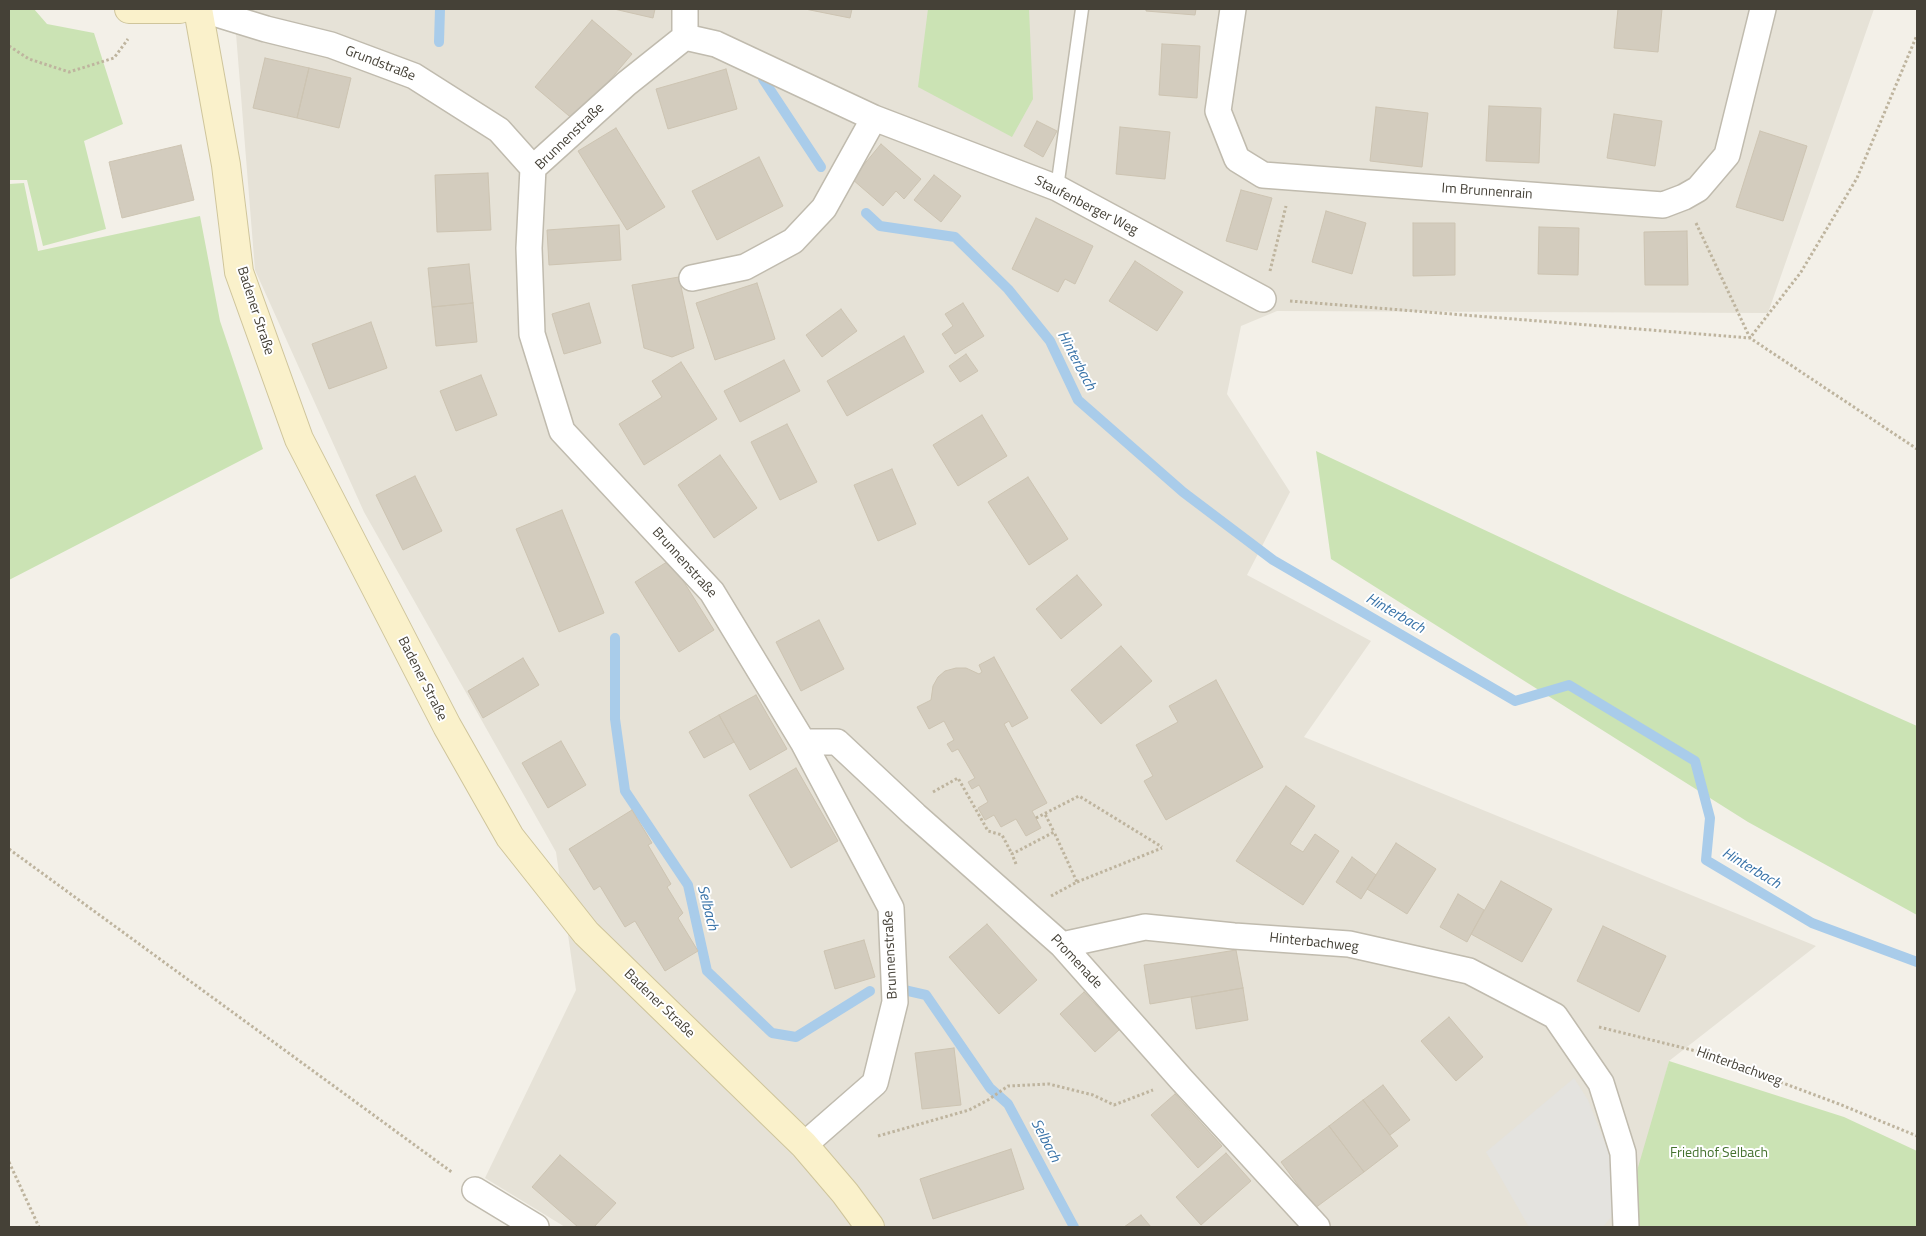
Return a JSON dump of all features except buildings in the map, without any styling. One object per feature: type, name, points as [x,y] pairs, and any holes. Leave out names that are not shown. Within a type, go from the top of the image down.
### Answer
[{"type":"main road","points":[[129,9],[180,9]]},
{"type":"main road","name":"Badener Straße","points":[[199,9],[226,165],[239,272],[299,440],[447,726],[510,837],[586,933],[804,1145],[845,1193],[870,1227]]},
{"type":"street","name":"Grundstraße","points":[[199,9],[266,29],[331,45],[414,76],[499,130],[534,168]]},
{"type":"street","points":[[684,9],[684,37]]},
{"type":"street","name":"Im Brunnenrain","points":[[1233,9],[1218,111],[1237,159],[1263,175],[1663,204],[1698,190],[1727,156],[1763,9]]},
{"type":"street","name":"Brunnenstraße","points":[[684,37],[626,84],[534,168],[529,248],[532,334],[562,431],[712,592],[803,742],[890,908],[895,1002],[875,1083],[804,1145]]},
{"type":"street","name":"Staufenberger Weg","points":[[684,37],[716,44],[874,118],[1057,188],[1263,299]]},
{"type":"street","points":[[692,278],[745,267],[793,241],[824,208],[874,118]]},
{"type":"street","name":"Promenade","points":[[803,742],[837,742],[915,815],[1062,945],[1181,1079],[1318,1227]]},
{"type":"street","name":"Hinterbachweg","points":[[1062,945],[1145,927],[1234,936],[1349,944],[1469,971],[1555,1016],[1601,1083],[1623,1153],[1626,1227]]},
{"type":"street","points":[[475,1190],[536,1227]]},
{"type":"lane","points":[[1057,188],[1082,9]]},
{"type":"path","points":[[1750,338],[1801,272],[1857,178],[1917,35]]},
{"type":"path","points":[[9,46],[29,59],[70,72],[114,58]]},
{"type":"path","points":[[1293,177],[1263,299],[1750,338],[1917,449]]},
{"type":"path","points":[[1684,197],[1750,338]]},
{"type":"path","points":[[915,815],[928,795],[958,778],[988,831],[1002,835],[1022,877],[1008,897]]},
{"type":"path","points":[[1036,818],[1079,796],[1162,848],[1077,882],[1043,900]]},
{"type":"path","points":[[1045,814],[1077,882]]},
{"type":"path","points":[[1012,854],[1054,832]]},
{"type":"path","points":[[9,849],[475,1190]]},
{"type":"path","name":"Hinterbachweg","points":[[1555,1016],[1700,1052],[1839,1104],[1917,1136]]},
{"type":"path","points":[[878,1136],[969,1110],[1008,1086],[1049,1084],[1093,1095],[1114,1105],[1181,1079]]},
{"type":"path","points":[[9,1162],[39,1227]]},
{"type":"shaded area","points":[[234,9],[1874,9],[1768,313],[1277,311],[1241,326],[1227,394],[1290,492],[1247,575],[1371,641],[1304,737],[1816,946],[1669,1061],[1627,1227],[565,1227],[485,1178],[576,990],[556,852],[364,512],[255,270]]},
{"type":"shaded area","points":[[1574,1078],[1588,1100],[1610,1156],[1617,1210],[1603,1227],[1529,1227],[1486,1152]]},
{"type":"green space","points":[[9,9],[34,9],[47,24],[94,33],[123,124],[84,141],[106,229],[43,246],[27,180],[9,180]]},
{"type":"green space","points":[[928,9],[1029,9],[1033,99],[1012,137],[918,87]]},
{"type":"green space","points":[[24,183],[38,251],[200,216],[220,321],[263,449],[9,580],[9,184]]},
{"type":"green space","points":[[1316,451],[1619,593],[1917,726],[1917,915],[1748,822],[1331,559]]},
{"type":"green space","name":"Friedhof Selbach","points":[[1669,1061],[1844,1117],[1917,1151],[1917,1227],[1627,1227],[1625,1212]]},
{"type":"waterway","name":"Selbach","points":[[439,42],[440,9]]},
{"type":"waterway","name":"Hinterbach","points":[[763,79],[821,167]]},
{"type":"waterway","name":"Hinterbach","points":[[866,213],[880,226],[955,237],[1008,289],[1050,341],[1078,400],[1183,492],[1273,560],[1515,701],[1569,685],[1695,761],[1710,818],[1706,860],[1812,923],[1917,962]]},
{"type":"waterway","name":"Selbach","points":[[615,638],[615,719],[625,791],[688,885],[707,971],[772,1033],[796,1037],[870,991]]},
{"type":"waterway","name":"Selbach","points":[[904,990],[926,995],[990,1088],[1008,1104],[1074,1227]]}]
